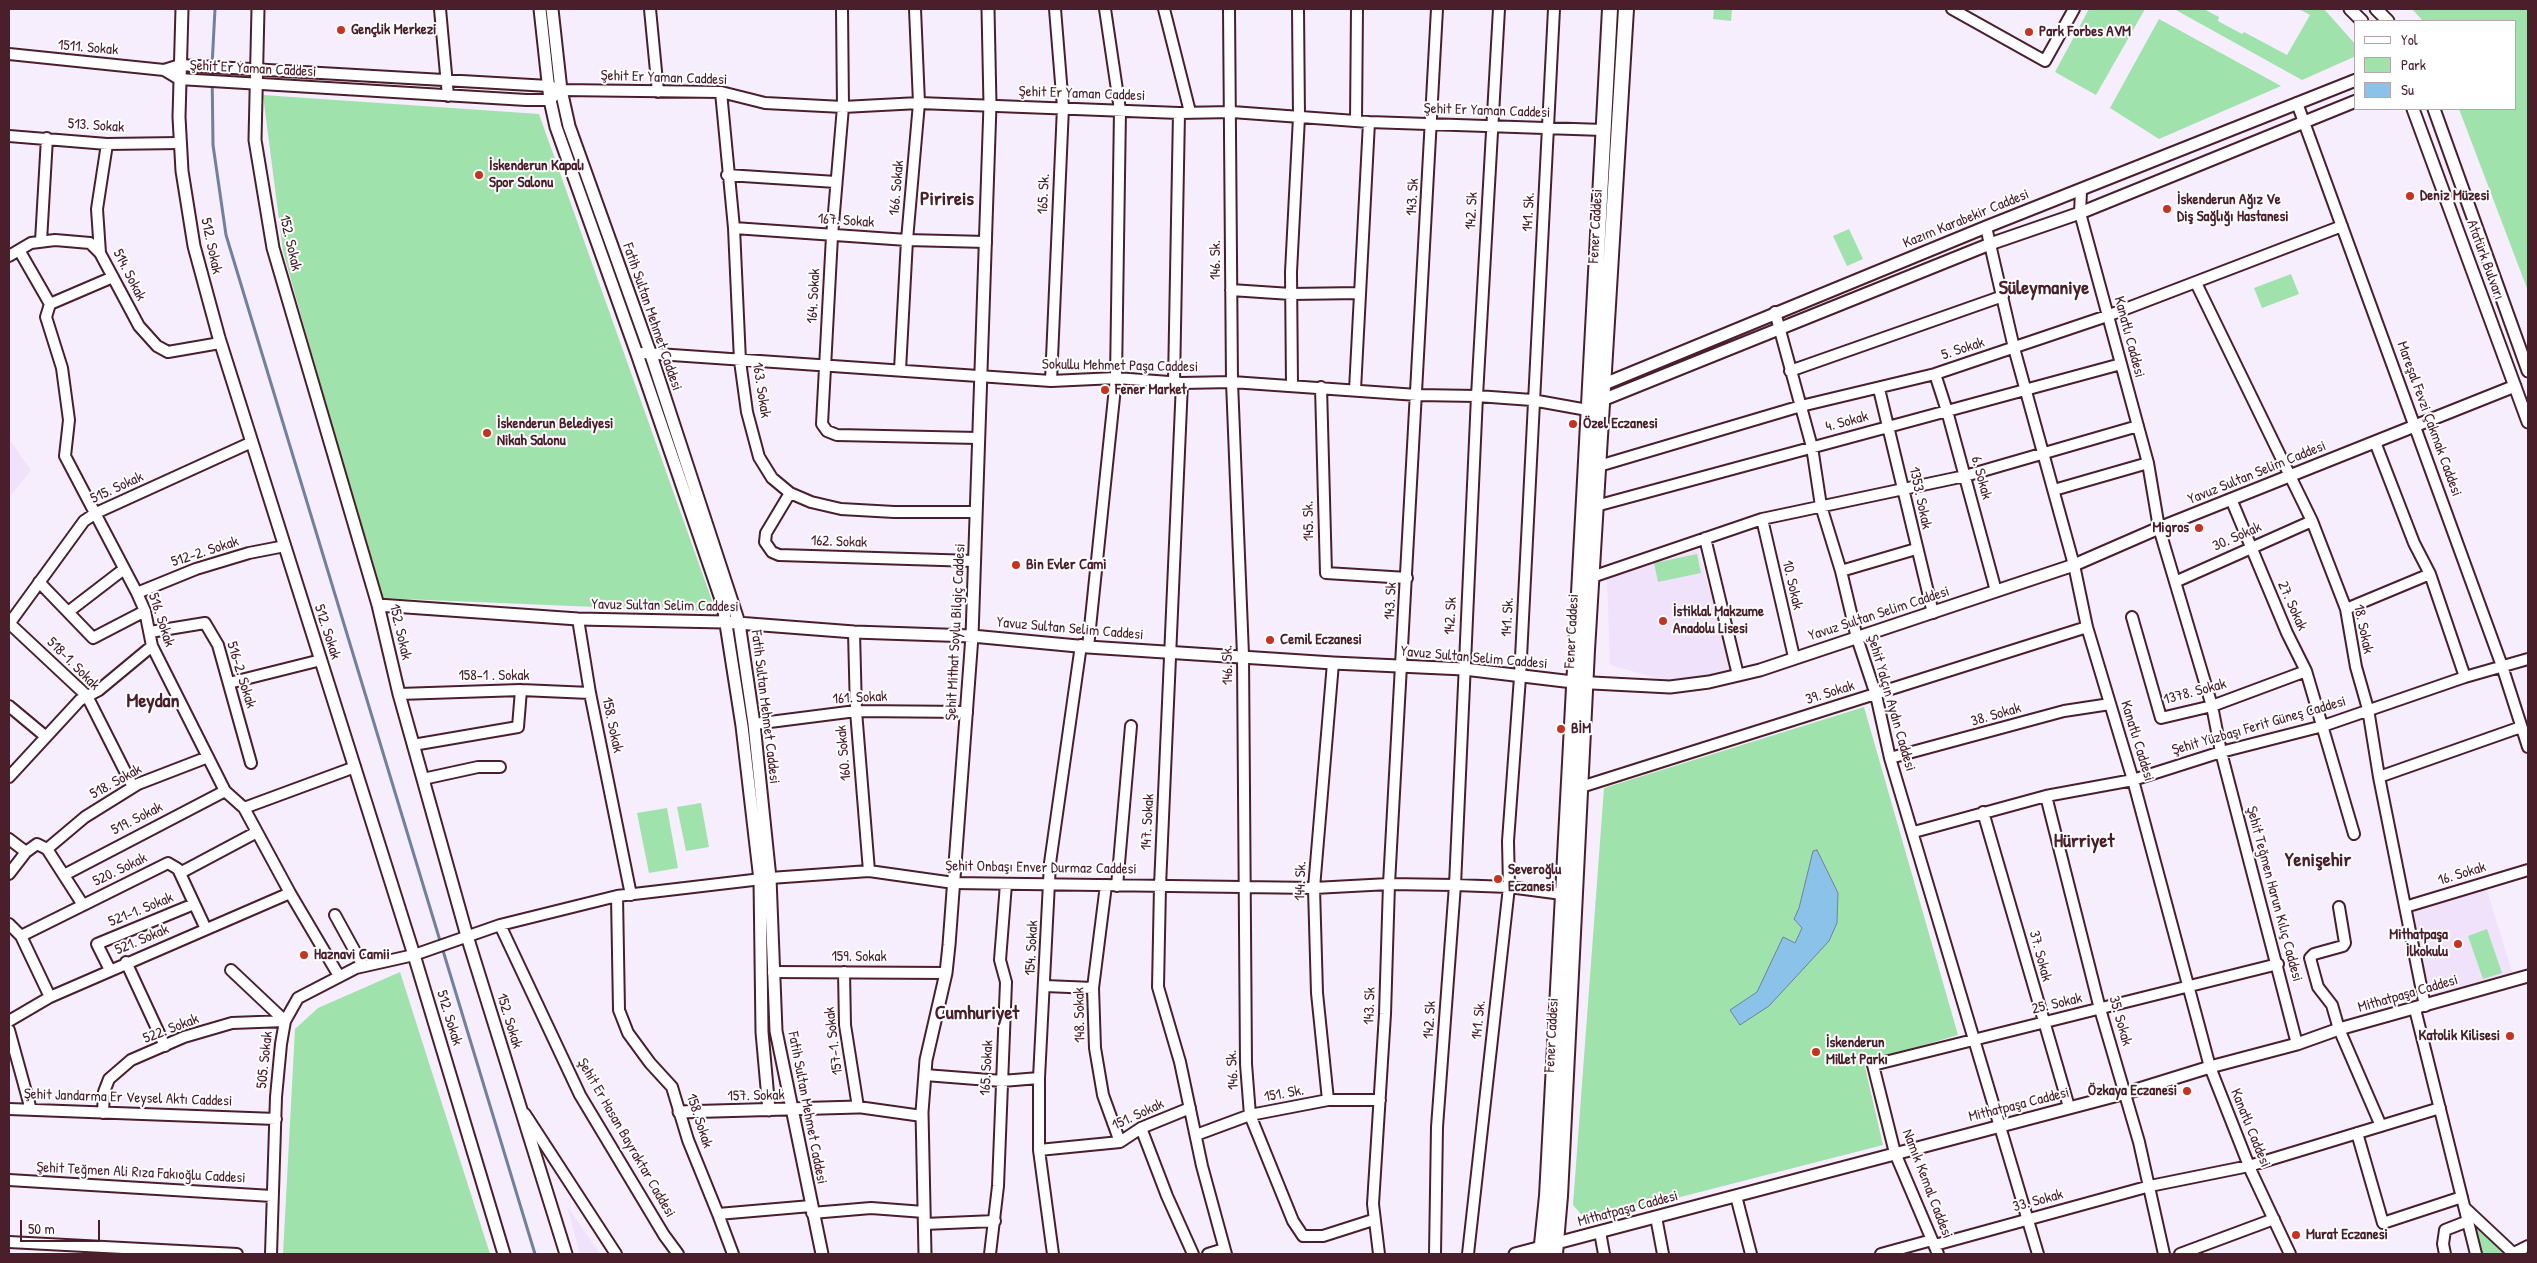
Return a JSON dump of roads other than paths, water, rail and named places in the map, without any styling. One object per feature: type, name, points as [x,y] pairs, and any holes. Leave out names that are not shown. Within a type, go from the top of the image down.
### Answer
[{"type":"main road","name":"Fener Caddesi","points":[[1549,1250],[1547,1196],[1562,894],[1579,683],[1592,576],[1598,466],[1595,407],[1589,390],[1610,9]]},
{"type":"main road","name":"Fener Caddesi","points":[[1549,1250],[1560,1196],[1581,787],[1578,582],[1584,471],[1595,407],[1603,383],[1626,9]]},
{"type":"street","name":"512. Sokak","points":[[182,9],[185,65],[180,143],[194,246],[220,343],[414,955],[504,1254]]},
{"type":"street","name":"152. Sokak","points":[[258,9],[251,83],[256,140],[273,248],[378,605],[399,694],[467,936],[566,1254]]},
{"type":"street","points":[[440,9],[448,96]]},
{"type":"street","name":"Fatih Sultan Mehmet Caddesi","points":[[540,9],[548,86],[556,127],[637,354],[720,596],[765,879],[762,1010],[769,1110]]},
{"type":"street","name":"Fatih Sultan Mehmet Caddesi","points":[[552,9],[561,90],[568,126],[650,352],[739,623],[754,724],[776,1031],[790,1110],[822,1254]]},
{"type":"street","points":[[650,9],[658,92]]},
{"type":"street","name":"164. Sokak","points":[[842,9],[843,107],[832,236],[821,417],[827,431],[837,435],[978,438]]},
{"type":"street","name":"166. Sokak","points":[[900,370],[907,240],[919,103],[915,9]]},
{"type":"street","name":"Şehit Mithat Soylu Bilgiç Caddesi","points":[[925,1254],[922,1116],[925,1075],[946,973],[972,636],[990,105],[988,9]]},
{"type":"street","name":"165. Sk.","points":[[1051,381],[1063,107],[1055,9]]},
{"type":"street","points":[[1105,9],[1120,110]]},
{"type":"street","points":[[1164,9],[1190,112]]},
{"type":"street","name":"146. Sk.","points":[[1229,9],[1232,112],[1232,382],[1243,655],[1246,1064],[1250,1115],[1289,1213],[1302,1236],[1323,1236],[1374,1220]]},
{"type":"street","points":[[1292,385],[1291,294],[1299,117],[1298,9]]},
{"type":"street","points":[[1356,121],[1357,9]]},
{"type":"street","name":"143. Sk","points":[[1379,1254],[1374,1220],[1389,884],[1437,9]]},
{"type":"street","name":"142. Sk","points":[[1435,1254],[1437,1127],[1455,885],[1477,396],[1499,9]]},
{"type":"street","name":"141. Sk.","points":[[1468,1254],[1509,886],[1508,840],[1520,676],[1532,400],[1549,128],[1554,9]]},
{"type":"street","points":[[1952,9],[2045,60],[2074,9]]},
{"type":"street","points":[[2350,9],[2361,20]]},
{"type":"street","points":[[2376,9],[2387,20]]},
{"type":"street","name":"1511. Sokak","points":[[9,54],[164,70],[185,65]]},
{"type":"street","name":"Şehit Er Yaman Caddesi","points":[[185,65],[548,86],[561,90],[720,92],[765,103],[843,107],[919,103],[1063,107],[1179,113],[1232,112],[1368,122],[1603,130]]},
{"type":"street","name":"1511. Sokak","points":[[164,70],[184,80]]},
{"type":"street","name":"Şehit Er Yaman Caddesi","points":[[184,80],[448,96],[550,100]]},
{"type":"street","name":"Kazım Karabekir Caddesi","points":[[1589,390],[1986,227],[2081,191],[2354,81]]},
{"type":"street","points":[[550,100],[561,90]]},
{"type":"street","name":"163. Sokak","points":[[720,92],[734,228],[740,361],[747,412],[759,457],[772,478],[790,493],[811,502],[841,509],[894,512],[976,512]]},
{"type":"street","points":[[1595,407],[1779,328],[1990,244],[2080,213],[2354,102]]},
{"type":"street","name":"Mareşal Fevzi Çakmak Caddesi","points":[[2297,103],[2416,426],[2502,666],[2528,747]]},
{"type":"street","name":"154. Sokak","points":[[1052,1254],[1038,1150],[1039,1078],[1050,863],[1084,646],[1116,378],[1120,110]]},
{"type":"street","name":"Atatürk Bulvarı","points":[[2413,110],[2528,422]]},
{"type":"street","name":"Atatürk Bulvarı","points":[[2434,110],[2528,371]]},
{"type":"street","name":"147. Sokak","points":[[1179,113],[1178,383],[1172,651],[1160,886],[1158,987],[1180,1062],[1225,1252]]},
{"type":"street","points":[[1354,390],[1368,122]]},
{"type":"street","name":"513. Sokak","points":[[9,136],[107,144],[180,143]]},
{"type":"street","points":[[42,241],[47,138]]},
{"type":"street","name":"514. Sokak","points":[[107,144],[97,209],[100,253],[138,326],[157,346],[168,352],[220,343]]},
{"type":"street","points":[[728,175],[836,182]]},
{"type":"street","name":"Kanatlı Caddesi","points":[[2081,191],[2080,213],[2148,463],[2160,528],[2212,706],[2221,752]]},
{"type":"street","name":"5. Sokak","points":[[1584,471],[1801,406],[1935,374],[2107,316],[2342,226]]},
{"type":"street","name":"Kanatlı Caddesi","points":[[1986,227],[2014,348],[2074,565],[2087,627],[2133,780],[2210,1066],[2249,1166],[2290,1254]]},
{"type":"street","name":"167. Sokak","points":[[734,228],[832,236],[986,242]]},
{"type":"street","points":[[9,256],[31,243],[42,241],[81,241],[90,243],[100,253]]},
{"type":"street","points":[[19,250],[50,304],[113,276]]},
{"type":"street","name":"18. Sokak","points":[[2196,283],[2312,521],[2346,609],[2356,667],[2368,709],[2379,777],[2405,907],[2420,1007],[2440,1108],[2476,1254]]},
{"type":"street","points":[[1231,290],[1291,294],[1360,293]]},
{"type":"street","points":[[1790,371],[2003,296]]},
{"type":"street","name":"516. Sokak","points":[[50,304],[46,316],[62,368],[69,420],[65,456],[138,593],[145,611],[152,646],[225,790],[244,808],[290,893],[340,976]]},
{"type":"street","name":"Şehit Yalçın Aydın Caddesi","points":[[1776,312],[1790,371],[1812,447],[1821,506],[1841,571],[1857,638],[1876,695],[1890,758],[1914,832],[2038,1254]]},
{"type":"street","name":"Sokullu Mehmet Paşa Caddesi","points":[[637,354],[650,352],[740,361],[1051,381],[1116,378],[1178,383],[1232,382],[1292,385],[1417,395],[1477,396],[1595,407]]},
{"type":"street","name":"4. Sokak","points":[[1583,513],[1596,505],[2121,364]]},
{"type":"street","name":"6. Sokak","points":[[1935,374],[1947,411],[1996,591]]},
{"type":"street","name":"Yavuz Sultan Selim Caddesi","points":[[378,605],[578,619],[724,622],[854,632],[972,636],[1084,646],[1243,655],[1333,663],[1464,669],[1579,683],[1670,687],[1760,670],[1794,657],[1857,638],[2074,565],[2231,499],[2515,386]]},
{"type":"street","name":"145. Sk.","points":[[1321,387],[1326,573],[1407,578]]},
{"type":"street","name":"1353. Sokak","points":[[1878,389],[1889,427],[1916,549],[1933,613]]},
{"type":"street","points":[[1578,582],[1762,519],[1965,476],[2138,426]]},
{"type":"street","name":"515. Sokak","points":[[9,624],[84,521],[96,513],[252,442]]},
{"type":"street","points":[[2375,442],[2414,542],[2430,574],[2465,677]]},
{"type":"street","points":[[2054,490],[2148,463]]},
{"type":"street","name":"162. Sokak","points":[[790,493],[766,533],[764,542],[772,552],[779,555],[974,561]]},
{"type":"street","name":"27. Sokak","points":[[2231,499],[2306,671],[2354,834]]},
{"type":"street","name":"10. Sokak","points":[[1762,519],[1794,657]]},
{"type":"street","name":"30. Sokak","points":[[2175,582],[2312,521]]},
{"type":"street","points":[[1705,538],[1738,675]]},
{"type":"street","name":"512-2. Sokak","points":[[138,593],[196,569],[249,553],[285,546]]},
{"type":"street","points":[[1841,571],[1916,549]]},
{"type":"street","points":[[68,612],[124,569]]},
{"type":"street","points":[[2346,609],[2430,574]]},
{"type":"street","points":[[39,582],[92,638],[145,611]]},
{"type":"street","name":"1378. Sokak","points":[[2132,617],[2161,718],[2212,706],[2306,671]]},
{"type":"street","name":"158. Sokak","points":[[578,619],[590,693],[632,895]]},
{"type":"street","name":"518-1. Sokak","points":[[9,624],[87,696],[133,787]]},
{"type":"street","name":"516-2. Sokak","points":[[150,632],[205,624],[218,646],[251,763]]},
{"type":"street","name":"39. Sokak","points":[[1581,787],[2087,627]]},
{"type":"street","name":"160. Sokak","points":[[854,632],[856,711],[869,871]]},
{"type":"street","points":[[9,777],[80,700],[99,690],[152,646]]},
{"type":"street","name":"Şehit Yüzbaşı Ferit Güneş Caddesi","points":[[1914,832],[2046,796],[2133,780],[2221,752],[2323,726],[2465,677],[2528,659]]},
{"type":"street","points":[[229,683],[321,660]]},
{"type":"street","name":"144. Sk.","points":[[1328,1100],[1317,993],[1314,888],[1333,663]]},
{"type":"street","points":[[413,745],[518,727],[521,690]]},
{"type":"street","name":"158-1 . Sokak","points":[[399,694],[521,690],[590,693]]},
{"type":"street","name":"38. Sokak","points":[[1890,758],[2064,711],[2110,704]]},
{"type":"street","points":[[9,706],[45,736]]},
{"type":"street","name":"161. Sokak","points":[[754,724],[856,711],[967,712]]},
{"type":"street","points":[[1118,886],[1130,726]]},
{"type":"street","points":[[2379,777],[2522,727]]},
{"type":"street","name":"Şehit Teğmen Harun Kılıç Caddesi","points":[[2221,752],[2278,964],[2297,1044]]},
{"type":"street","name":"518. Sokak","points":[[47,850],[85,817],[133,787],[208,757]]},
{"type":"street","points":[[244,808],[355,767]]},
{"type":"street","points":[[423,779],[478,767],[500,767]]},
{"type":"street","name":"519. Sokak","points":[[64,875],[225,790]]},
{"type":"street","name":"35. Sokak","points":[[2046,796],[2100,1009],[2126,1093],[2150,1186],[2164,1254]]},
{"type":"street","name":"37. Sokak","points":[[1983,812],[2068,1107]]},
{"type":"street","points":[[180,872],[257,832]]},
{"type":"street","points":[[9,839],[26,852]]},
{"type":"street","points":[[9,874],[26,852],[37,844],[47,850],[82,905]]},
{"type":"street","name":"520. Sokak","points":[[21,936],[168,863],[180,872]]},
{"type":"street","name":"16. Sokak","points":[[2405,907],[2528,870]]},
{"type":"street","name":"Şehit Onbaşı Enver Durmaz Caddesi","points":[[414,955],[500,925],[617,896],[765,879],[869,871],[954,883],[1314,888],[1389,884],[1455,885],[1509,886],[1562,894]]},
{"type":"street","name":"521-1. Sokak","points":[[180,872],[206,929]]},
{"type":"street","name":"165. Sokak","points":[[990,1254],[995,1221],[1002,1081],[1006,982],[1000,960],[1006,884]]},
{"type":"street","name":"148. Sokak","points":[[1106,885],[1093,988],[1096,1062],[1103,1094],[1120,1142]]},
{"type":"street","name":"521. Sokak","points":[[9,1022],[50,997],[126,962],[290,893]]},
{"type":"street","name":"158. Sokak","points":[[617,896],[619,1010],[628,1033],[650,1062],[672,1086],[688,1140],[733,1254]]},
{"type":"street","name":"521-1. Sokak","points":[[110,970],[97,944],[194,904]]},
{"type":"street","points":[[2339,907],[2345,942],[2343,946],[2314,954],[2310,958],[2318,987],[2332,1005],[2339,1029],[2381,1126]]},
{"type":"street","points":[[335,915],[363,966]]},
{"type":"street","points":[[9,924],[21,936],[50,997]]},
{"type":"street","name":"Şehit Er Hasan Bayraktar Caddesi","points":[[500,925],[580,1095],[664,1235],[678,1254]]},
{"type":"street","name":"505. Sokak","points":[[271,1254],[276,1119],[285,1021],[298,998],[340,976],[363,966],[414,955]]},
{"type":"street","points":[[126,962],[165,1046]]},
{"type":"street","name":"25. Sokak","points":[[1873,1065],[1976,1041],[2043,1022],[2188,988],[2278,964]]},
{"type":"street","points":[[231,970],[285,1021]]},
{"type":"street","name":"159. Sokak","points":[[773,972],[946,973]]},
{"type":"street","name":"157-1. Sokak","points":[[844,972],[845,1025],[858,1107]]},
{"type":"street","name":"Mithatpaşa Caddesi","points":[[1515,1254],[1549,1250],[1600,1232],[1656,1216],[2126,1093],[2210,1066],[2297,1044],[2339,1029],[2528,976]]},
{"type":"street","points":[[1045,986],[1093,988]]},
{"type":"street","points":[[762,1010],[776,1031]]},
{"type":"street","name":"522. Sokak","points":[[103,1112],[104,1092],[109,1079],[131,1060],[184,1037],[232,1023],[285,1021]]},
{"type":"street","points":[[9,1030],[31,1110]]},
{"type":"street","name":"Namık Kemal Caddesi","points":[[1873,1065],[1895,1153],[1935,1246]]},
{"type":"street","points":[[925,1075],[1002,1081],[1039,1078]]},
{"type":"street","name":"151. Sk.","points":[[1196,1135],[1250,1115],[1328,1100],[1380,1100]]},
{"type":"street","points":[[520,1107],[616,1254]]},
{"type":"street","name":"157. Sokak","points":[[680,1112],[858,1107],[922,1116]]},
{"type":"street","name":"151. Sokak","points":[[1038,1150],[1120,1142],[1141,1128],[1190,1108]]},
{"type":"street","name":"33. Sokak","points":[[1881,1254],[1935,1246],[2150,1186],[2249,1166],[2440,1108]]},
{"type":"street","name":"Şehit Jandarma Er Veysel Aktı Caddesi","points":[[9,1109],[276,1119]]},
{"type":"street","points":[[1141,1128],[1167,1196],[1193,1254]]},
{"type":"street","points":[[2357,1133],[2383,1223],[2463,1202],[2513,1254],[2528,1246]]},
{"type":"street","name":"Şehit Teğmen Ali Rıza Fakıoğlu Caddesi","points":[[9,1180],[272,1196]]},
{"type":"street","points":[[1736,1196],[1751,1254]]},
{"type":"street","points":[[718,1214],[871,1208],[924,1218],[995,1221]]},
{"type":"street","points":[[1656,1216],[1663,1254]]},
{"type":"street","points":[[2180,1254],[2274,1219]]},
{"type":"street","points":[[2445,1254],[2443,1244],[2445,1230],[2468,1221]]},
{"type":"street","points":[[1600,1232],[1604,1254]]},
{"type":"street","points":[[9,1242],[237,1254]]},
{"type":"street","points":[[1208,1254],[1225,1252]]},
{"type":"water","points":[[1817,850],[1838,893],[1837,923],[1829,941],[1769,1006],[1740,1025],[1730,1010],[1757,992],[1783,937],[1795,943],[1802,928],[1794,919],[1799,908],[1813,851]]},
{"type":"waterway","points":[[215,9],[212,66],[213,145],[226,235],[535,1254]]},
{"type":"place","name":"Gençlik Merkezi","points":[[341,30]]},
{"type":"place","name":"Park Forbes AVM","points":[[2029,32]]},
{"type":"place","name":"İskenderun Kapalı Spor Salonu","points":[[479,175]]},
{"type":"place","name":"Deniz Müzesi","points":[[2410,196]]},
{"type":"place","name":"İskenderun Ağız Ve Diş Sağlığı Hastanesi","points":[[2167,209]]},
{"type":"place","name":"Fener Market","points":[[1105,390]]},
{"type":"place","name":"Özel Eczanesi","points":[[1573,424]]},
{"type":"place","name":"İskenderun Belediyesi Nikah Salonu","points":[[487,433]]},
{"type":"place","name":"Migros","points":[[2199,528]]},
{"type":"place","name":"Bin Evler Cami","points":[[1016,565]]},
{"type":"place","name":"İstiklal Makzume Anadolu Lisesi","points":[[1663,621]]},
{"type":"place","name":"Cemil Eczanesi","points":[[1270,640]]},
{"type":"place","name":"BİM","points":[[1561,729]]},
{"type":"place","name":"Severoğlu Eczanesi","points":[[1498,879]]},
{"type":"place","name":"Mithatpaşa İlkokulu","points":[[2458,944]]},
{"type":"place","name":"Haznavi Camii","points":[[304,955]]},
{"type":"place","name":"Katolik Kilisesi","points":[[2510,1036]]},
{"type":"place","name":"İskenderun Millet Parkı","points":[[1816,1052]]},
{"type":"place","name":"Özkaya Eczanesi","points":[[2187,1091]]},
{"type":"place","name":"Murat Eczanesi","points":[[2296,1235]]},
{"type":"district","name":"Pirireis","points":[[947,200]]},
{"type":"district","name":"Süleymaniye","points":[[2044,289]]},
{"type":"district","name":"Meydan","points":[[153,702]]},
{"type":"district","name":"Hürriyet","points":[[2084,842]]},
{"type":"district","name":"Yenişehir","points":[[2318,861]]},
{"type":"district","name":"Cumhuriyet","points":[[977,1014]]}]
